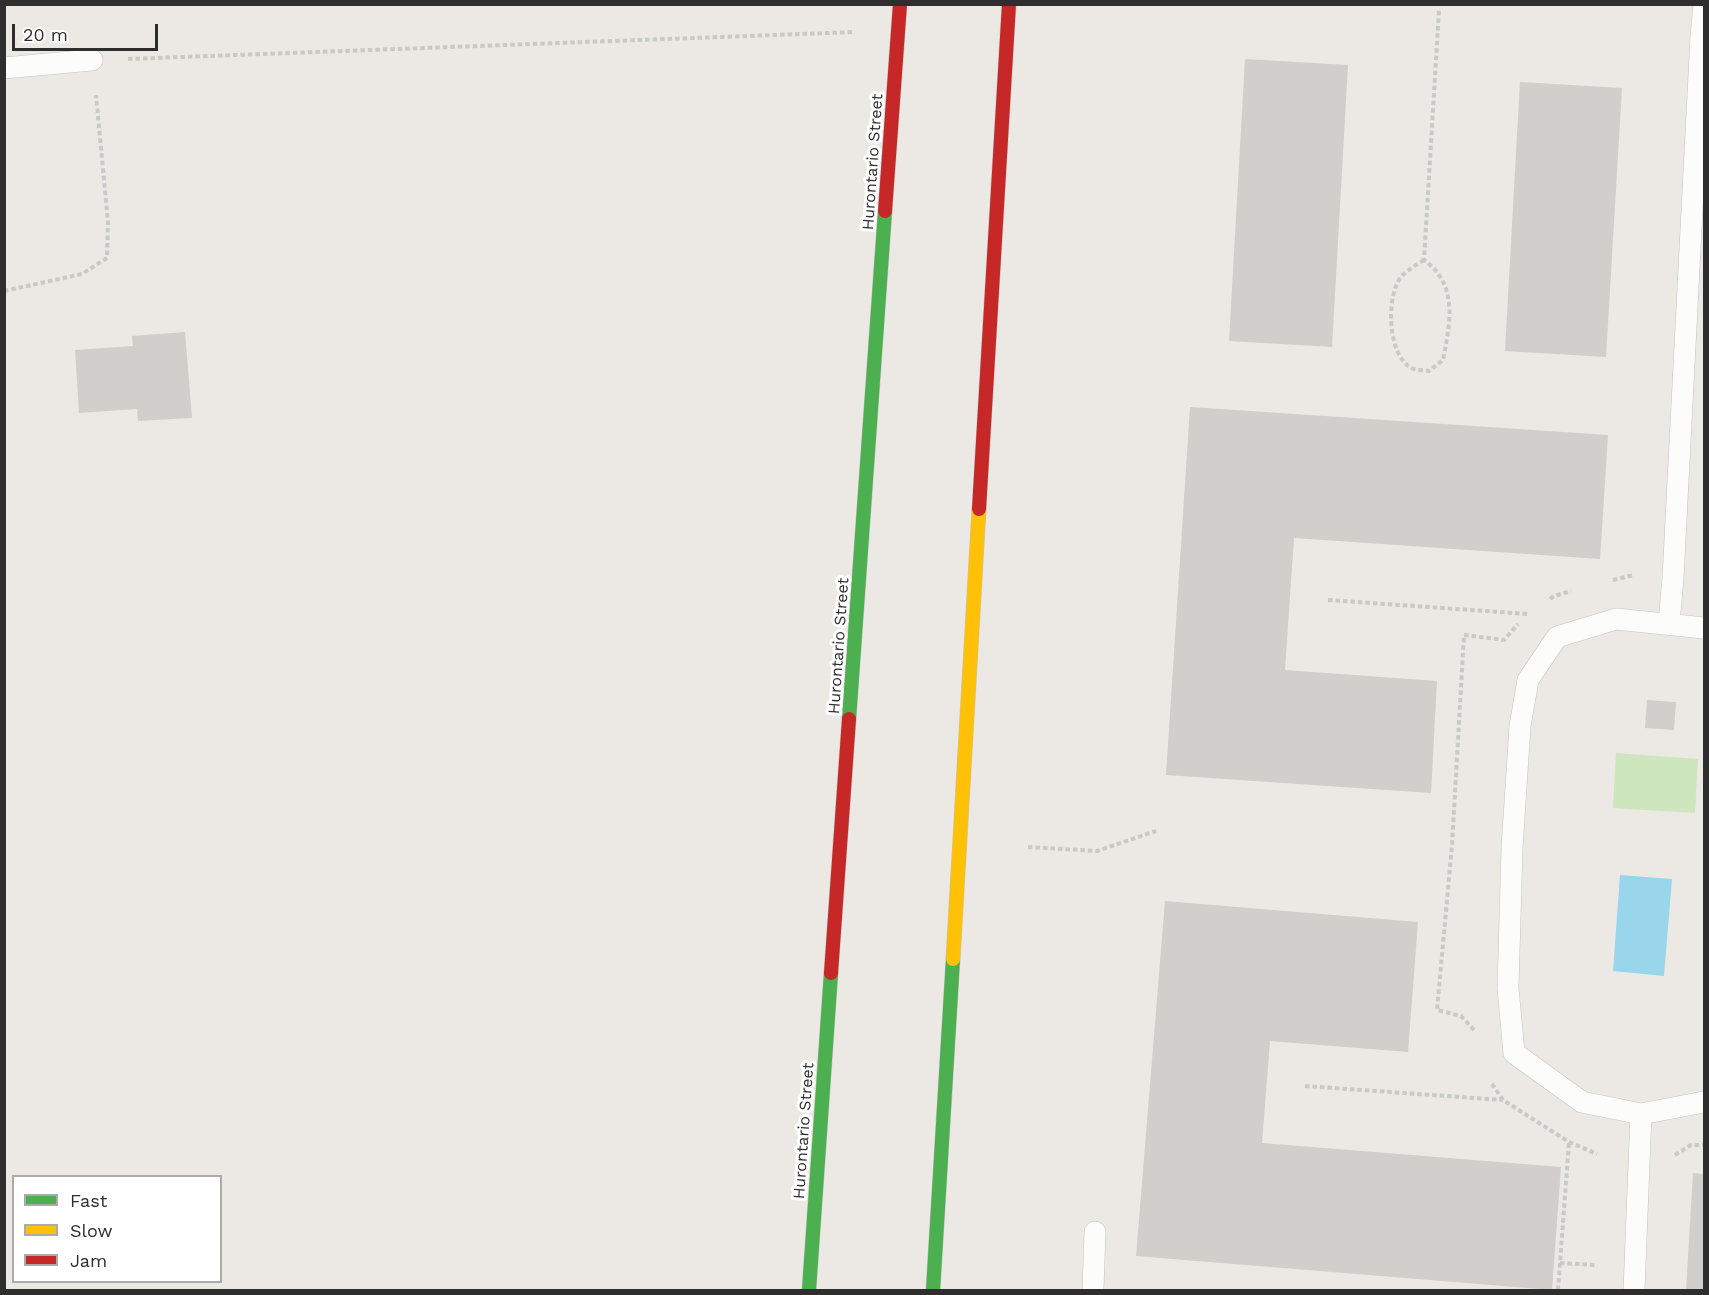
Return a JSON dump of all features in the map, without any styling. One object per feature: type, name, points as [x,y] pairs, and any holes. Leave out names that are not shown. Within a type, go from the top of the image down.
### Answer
[{"type":"main road","name":"Hurontario Street","points":[[809,1290],[900,4]]},
{"type":"main road","points":[[933,1290],[1009,4]]},
{"type":"lane","points":[[1669,623],[1704,4]]},
{"type":"lane","points":[[4,68],[92,60]]},
{"type":"lane","points":[[1704,627],[1616,619],[1557,637],[1527,680],[1520,726],[1513,837],[1508,988],[1514,1053],[1582,1102],[1641,1114],[1704,1102]]},
{"type":"lane","points":[[1634,1290],[1641,1114]]},
{"type":"lane","points":[[1093,1290],[1095,1232]]},
{"type":"path","points":[[1424,260],[1439,10]]},
{"type":"path","points":[[4,291],[82,274],[107,258],[108,222],[92,60],[899,30]]},
{"type":"path","points":[[1424,260],[1442,278],[1449,294],[1450,327],[1443,360],[1429,371],[1411,368],[1397,353],[1390,324],[1393,295],[1401,277],[1424,260]]},
{"type":"path","points":[[1328,600],[1528,614]]},
{"type":"path","points":[[1028,847],[1097,851],[1156,831]]},
{"type":"path","points":[[1305,1086],[1503,1100]]},
{"type":"path","points":[[1558,1290],[1569,1142]]},
{"type":"path","points":[[1560,1263],[1596,1265]]},
{"type":"green space","points":[[1616,753],[1698,759],[1695,813],[1613,808]]},
{"type":"water","points":[[1620,875],[1672,879],[1664,976],[1613,971]]},
{"type":"building","points":[[1245,59],[1348,65],[1332,347],[1229,341]]},
{"type":"building","points":[[1520,82],[1622,88],[1606,357],[1505,351]]},
{"type":"building","points":[[185,332],[192,418],[138,421],[137,409],[79,413],[75,350],[133,346],[132,336]]},
{"type":"building","points":[[1190,407],[1608,435],[1600,559],[1294,538],[1285,670],[1437,681],[1431,793],[1166,775]]},
{"type":"building","points":[[1647,700],[1676,702],[1674,730],[1645,728]]},
{"type":"building","points":[[1165,901],[1418,922],[1408,1052],[1270,1041],[1262,1143],[1561,1167],[1552,1290],[1136,1256]]},
{"type":"building","points":[[1693,1173],[1704,1174],[1704,1290],[1686,1290]]},
{"type":"traffic: fast","points":[[849,719],[885,211]]},
{"type":"traffic: fast","points":[[933,1290],[953,959]]},
{"type":"traffic: fast","points":[[809,1290],[831,973]]},
{"type":"traffic: slow","points":[[953,959],[979,509]]},
{"type":"traffic: jam","points":[[885,211],[900,4]]},
{"type":"traffic: jam","points":[[979,509],[1009,4]]},
{"type":"traffic: jam","points":[[831,973],[849,719]]}]
